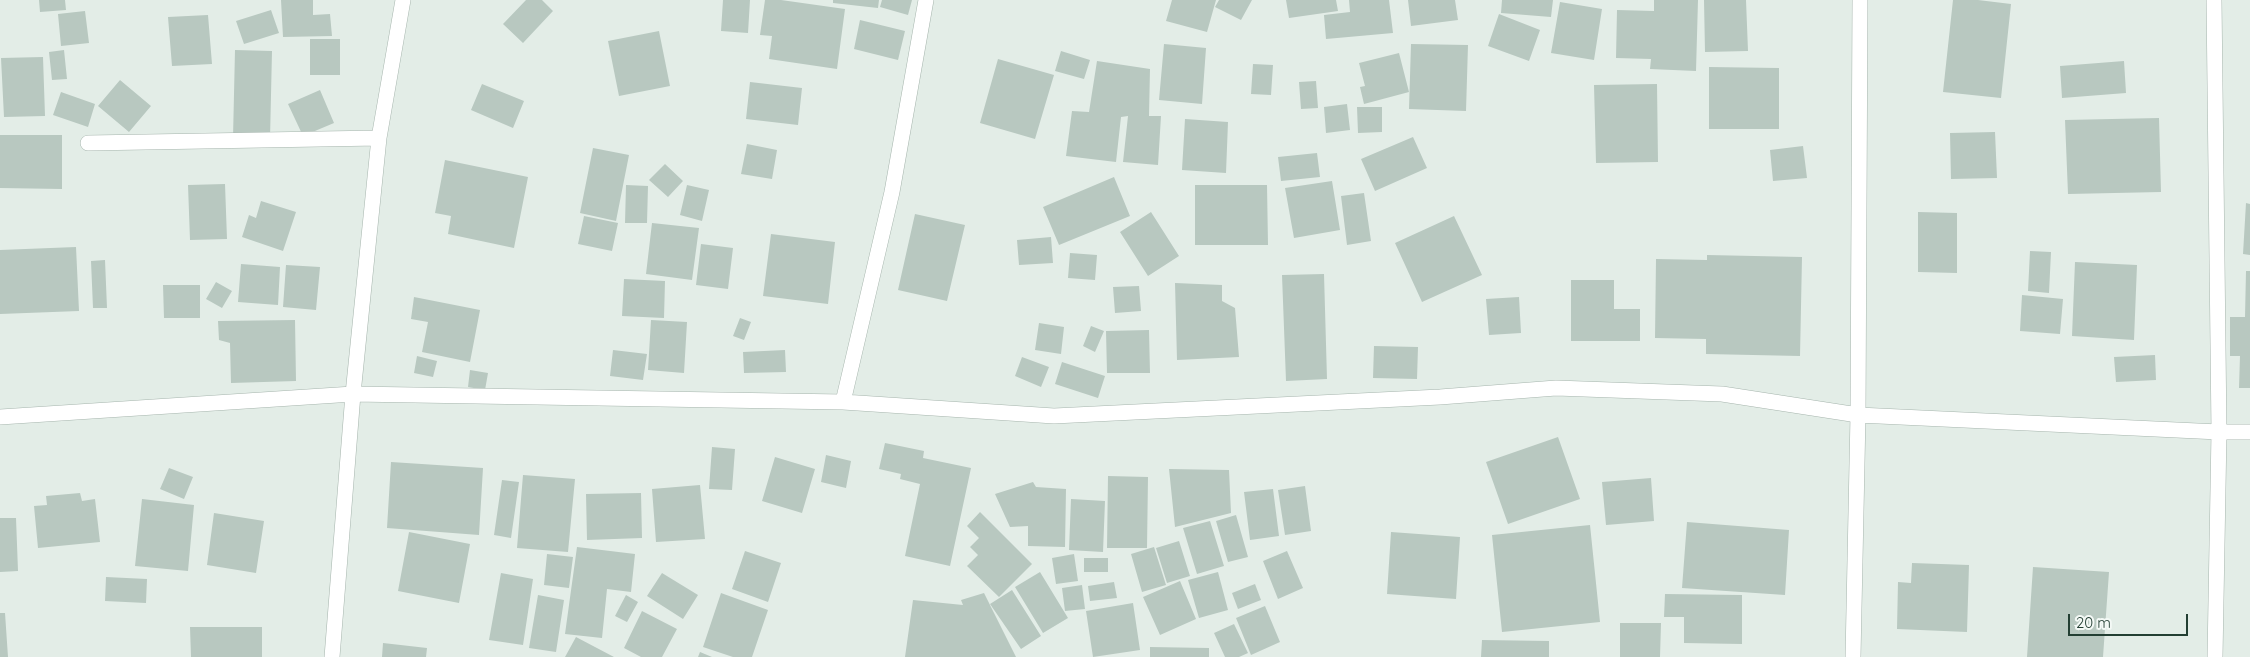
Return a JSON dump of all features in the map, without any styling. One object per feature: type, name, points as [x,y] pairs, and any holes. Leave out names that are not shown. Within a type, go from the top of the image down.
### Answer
[{"type":"street","points":[[332,657],[354,394],[379,138],[403,0]]},
{"type":"street","points":[[843,402],[892,192],[926,0]]},
{"type":"street","points":[[1853,657],[1858,415],[1860,0]]},
{"type":"street","points":[[2214,0],[2219,432],[2216,657]]},
{"type":"street","points":[[88,143],[379,138]]},
{"type":"street","points":[[0,416],[354,394],[843,402],[1054,416],[1440,397],[1556,388],[1722,394],[1858,415],[2250,432]]},
{"type":"building","points":[[39,0],[65,0],[66,10],[40,12]]},
{"type":"building","points":[[281,0],[313,0],[313,15],[330,14],[332,36],[283,37]]},
{"type":"building","points":[[526,0],[542,0],[553,11],[523,43],[503,24]]},
{"type":"building","points":[[723,0],[750,0],[748,33],[721,31]]},
{"type":"building","points":[[765,0],[781,0],[845,9],[837,69],[769,59],[772,36],[760,35]]},
{"type":"building","points":[[833,0],[879,0],[878,8],[833,3]]},
{"type":"building","points":[[882,0],[912,0],[908,15],[880,7]]},
{"type":"building","points":[[1172,0],[1216,0],[1207,32],[1166,21]]},
{"type":"building","points":[[1219,0],[1252,0],[1241,20],[1215,7]]},
{"type":"building","points":[[1286,0],[1336,0],[1338,11],[1289,18]]},
{"type":"building","points":[[1349,0],[1389,0],[1393,33],[1326,39],[1324,15],[1350,12]]},
{"type":"building","points":[[1408,0],[1455,0],[1458,20],[1411,26]]},
{"type":"building","points":[[1502,0],[1553,0],[1551,17],[1501,13]]},
{"type":"building","points":[[1654,0],[1698,0],[1696,71],[1650,69],[1651,59],[1616,58],[1617,10],[1654,11]]},
{"type":"building","points":[[1704,0],[1746,0],[1748,51],[1705,52]]},
{"type":"building","points":[[1953,0],[1978,0],[2011,4],[2001,98],[1943,92]]},
{"type":"building","points":[[1560,2],[1602,9],[1594,60],[1551,53]]},
{"type":"building","points":[[271,10],[279,33],[244,44],[236,21]]},
{"type":"building","points":[[85,11],[89,43],[61,46],[58,14]]},
{"type":"building","points":[[1499,14],[1540,30],[1529,61],[1488,46]]},
{"type":"building","points":[[208,15],[212,64],[172,66],[168,17]]},
{"type":"building","points":[[860,20],[905,31],[898,60],[854,49]]},
{"type":"building","points":[[659,31],[670,86],[619,96],[608,41]]},
{"type":"building","points":[[310,39],[340,39],[340,75],[310,75]]},
{"type":"building","points":[[1164,44],[1206,48],[1202,104],[1159,100]]},
{"type":"building","points":[[1411,44],[1468,45],[1466,111],[1409,109]]},
{"type":"building","points":[[64,50],[67,79],[52,80],[49,52]]},
{"type":"building","points":[[235,50],[272,51],[270,139],[233,138]]},
{"type":"building","points":[[1061,51],[1090,60],[1084,79],[1055,71]]},
{"type":"building","points":[[1399,53],[1409,92],[1364,104],[1360,87],[1365,86],[1359,63]]},
{"type":"building","points":[[43,57],[45,116],[4,117],[1,58]]},
{"type":"building","points":[[998,59],[1054,75],[1035,139],[980,123]]},
{"type":"building","points":[[1097,61],[1150,69],[1149,116],[1161,116],[1158,165],[1123,162],[1128,116],[1121,117],[1116,162],[1066,156],[1072,111],[1089,112]]},
{"type":"building","points":[[2124,61],[2126,93],[2062,98],[2060,66]]},
{"type":"building","points":[[1253,64],[1273,65],[1271,95],[1251,94]]},
{"type":"building","points":[[1709,67],[1779,68],[1779,129],[1709,129]]},
{"type":"building","points":[[120,80],[151,106],[129,132],[98,106]]},
{"type":"building","points":[[1316,81],[1318,108],[1301,109],[1299,82]]},
{"type":"building","points":[[750,82],[802,88],[798,125],[746,119]]},
{"type":"building","points":[[482,84],[524,101],[513,128],[471,110]]},
{"type":"building","points":[[1657,84],[1658,162],[1596,163],[1594,85]]},
{"type":"building","points":[[320,90],[334,123],[303,136],[288,104]]},
{"type":"building","points":[[61,92],[95,104],[88,127],[53,115]]},
{"type":"building","points":[[1347,104],[1350,130],[1326,133],[1324,107]]},
{"type":"building","points":[[1357,107],[1382,107],[1382,132],[1358,133]]},
{"type":"building","points":[[2159,118],[2161,192],[2068,194],[2065,120]]},
{"type":"building","points":[[1185,119],[1228,122],[1226,173],[1182,170]]},
{"type":"building","points":[[1995,132],[1997,178],[1951,179],[1950,133]]},
{"type":"building","points":[[0,135],[62,135],[62,189],[0,188]]},
{"type":"building","points":[[1413,137],[1427,168],[1375,191],[1361,159]]},
{"type":"building","points":[[747,144],[777,150],[772,179],[741,174]]},
{"type":"building","points":[[1803,146],[1807,178],[1773,181],[1770,150]]},
{"type":"building","points":[[593,148],[629,155],[616,221],[580,213]]},
{"type":"building","points":[[1317,153],[1320,177],[1281,181],[1278,157]]},
{"type":"building","points":[[445,160],[528,177],[514,248],[448,234],[451,216],[435,213]]},
{"type":"building","points":[[665,164],[683,181],[668,197],[649,180]]},
{"type":"building","points":[[1114,177],[1130,216],[1059,245],[1043,207]]},
{"type":"building","points":[[1332,181],[1340,230],[1294,238],[1285,188]]},
{"type":"building","points":[[225,184],[227,239],[190,240],[188,185]]},
{"type":"building","points":[[626,185],[648,186],[647,223],[625,223]]},
{"type":"building","points":[[687,185],[709,190],[702,221],[680,215]]},
{"type":"building","points":[[1195,185],[1267,185],[1268,245],[1195,245]]},
{"type":"building","points":[[1364,193],[1371,241],[1347,245],[1341,196]]},
{"type":"building","points":[[261,201],[296,212],[283,251],[242,237],[249,215],[256,218]]},
{"type":"building","points":[[2246,203],[2250,204],[2250,255],[2243,254]]},
{"type":"building","points":[[1151,212],[1179,256],[1148,276],[1120,232]]},
{"type":"building","points":[[1918,212],[1957,213],[1957,273],[1918,272]]},
{"type":"building","points":[[915,214],[965,225],[947,301],[898,290]]},
{"type":"building","points":[[584,216],[618,223],[612,251],[578,244]]},
{"type":"building","points":[[1454,216],[1482,275],[1422,302],[1395,243]]},
{"type":"building","points":[[652,223],[699,228],[692,280],[646,274]]},
{"type":"building","points":[[771,234],[835,242],[828,304],[763,296]]},
{"type":"building","points":[[1051,237],[1053,263],[1019,265],[1017,240]]},
{"type":"building","points":[[701,244],[733,248],[728,289],[696,285]]},
{"type":"building","points":[[76,247],[79,311],[0,314],[0,250]]},
{"type":"building","points":[[2030,251],[2051,252],[2049,293],[2028,291]]},
{"type":"building","points":[[1070,253],[1097,255],[1095,280],[1068,278]]},
{"type":"building","points":[[1707,255],[1802,257],[1800,356],[1706,354],[1706,339],[1655,338],[1656,259],[1707,260]]},
{"type":"building","points":[[105,260],[107,308],[93,308],[91,261]]},
{"type":"building","points":[[2075,262],[2137,265],[2134,340],[2072,336]]},
{"type":"building","points":[[241,264],[280,267],[278,305],[238,302]]},
{"type":"building","points":[[286,265],[320,267],[316,310],[283,307]]},
{"type":"building","points":[[2246,271],[2250,271],[2250,388],[2239,388],[2240,356],[2230,356],[2230,317],[2245,317]]},
{"type":"building","points":[[1324,274],[1327,379],[1286,381],[1282,275]]},
{"type":"building","points":[[624,279],[665,281],[664,318],[622,316]]},
{"type":"building","points":[[1571,280],[1614,280],[1614,309],[1640,309],[1640,341],[1571,341]]},
{"type":"building","points":[[216,282],[232,291],[222,308],[206,299]]},
{"type":"building","points":[[1175,283],[1222,285],[1222,301],[1235,308],[1239,357],[1177,360]]},
{"type":"building","points":[[163,285],[200,285],[200,318],[164,318]]},
{"type":"building","points":[[1139,286],[1141,311],[1115,313],[1113,287]]},
{"type":"building","points":[[2022,295],[2063,299],[2060,334],[2020,331]]},
{"type":"building","points":[[414,297],[480,310],[470,362],[422,352],[428,322],[411,319]]},
{"type":"building","points":[[1519,297],[1521,333],[1489,335],[1486,299]]},
{"type":"building","points":[[740,318],[751,322],[744,340],[733,336]]},
{"type":"building","points":[[295,320],[296,381],[231,383],[230,343],[219,340],[218,321]]},
{"type":"building","points":[[651,320],[687,322],[684,373],[648,370]]},
{"type":"building","points":[[1039,323],[1064,327],[1061,354],[1035,350]]},
{"type":"building","points":[[1091,326],[1104,331],[1095,352],[1083,346]]},
{"type":"building","points":[[1149,330],[1150,373],[1107,373],[1106,331]]},
{"type":"building","points":[[1374,346],[1418,347],[1417,379],[1373,378]]},
{"type":"building","points":[[613,350],[647,354],[643,380],[610,376]]},
{"type":"building","points":[[785,350],[786,372],[744,373],[743,352]]},
{"type":"building","points":[[2155,355],[2156,380],[2116,382],[2114,357]]},
{"type":"building","points":[[417,356],[437,361],[433,377],[414,373]]},
{"type":"building","points":[[1022,357],[1049,367],[1041,387],[1015,376]]},
{"type":"building","points":[[1062,362],[1105,376],[1098,398],[1055,384]]},
{"type":"building","points":[[470,370],[488,373],[485,390],[468,387]]},
{"type":"building","points":[[1558,437],[1580,499],[1508,524],[1486,462]]},
{"type":"building","points":[[885,443],[924,451],[923,458],[971,468],[950,566],[905,556],[920,484],[900,479],[901,474],[879,469]]},
{"type":"building","points":[[712,447],[735,449],[732,490],[709,489]]},
{"type":"building","points":[[826,455],[851,461],[846,488],[821,482]]},
{"type":"building","points":[[775,457],[815,469],[802,513],[762,501]]},
{"type":"building","points":[[391,462],[483,468],[479,535],[387,528]]},
{"type":"building","points":[[169,468],[193,477],[184,499],[160,489]]},
{"type":"building","points":[[1169,469],[1229,470],[1231,513],[1175,527]]},
{"type":"building","points":[[523,475],[575,479],[568,552],[517,548]]},
{"type":"building","points":[[1108,476],[1148,477],[1147,548],[1107,548]]},
{"type":"building","points":[[1651,478],[1654,521],[1606,525],[1602,482]]},
{"type":"building","points":[[502,480],[519,482],[511,538],[494,535]]},
{"type":"building","points":[[1033,482],[1036,487],[1066,489],[1065,547],[1028,546],[1028,526],[1010,527],[995,494]]},
{"type":"building","points":[[700,485],[705,539],[656,542],[652,489]]},
{"type":"building","points":[[1305,486],[1311,531],[1285,535],[1278,490]]},
{"type":"building","points":[[1273,489],[1279,536],[1250,540],[1244,492]]},
{"type":"building","points":[[80,493],[82,501],[95,499],[100,542],[38,548],[34,506],[47,505],[46,496]]},
{"type":"building","points":[[641,493],[642,538],[587,540],[586,494]]},
{"type":"building","points":[[142,499],[194,505],[188,571],[135,566]]},
{"type":"building","points":[[1071,499],[1105,501],[1103,552],[1069,550]]},
{"type":"building","points":[[980,512],[1032,564],[999,597],[967,566],[978,555],[970,547],[979,538],[967,526]]},
{"type":"building","points":[[214,513],[264,521],[256,573],[207,565]]},
{"type":"building","points":[[1236,515],[1248,557],[1228,562],[1216,521]]},
{"type":"building","points":[[0,518],[16,518],[18,571],[0,572]]},
{"type":"building","points":[[1210,521],[1224,566],[1197,574],[1183,528]]},
{"type":"building","points":[[1687,522],[1789,530],[1785,595],[1682,588]]},
{"type":"building","points":[[1590,525],[1600,622],[1502,632],[1492,535]]},
{"type":"building","points":[[409,532],[470,544],[459,603],[398,591]]},
{"type":"building","points":[[1391,532],[1460,537],[1456,599],[1387,594]]},
{"type":"building","points":[[1179,541],[1190,576],[1167,583],[1156,548]]},
{"type":"building","points":[[577,547],[635,554],[631,592],[607,589],[602,638],[565,634]]},
{"type":"building","points":[[1154,547],[1166,585],[1142,592],[1131,554]]},
{"type":"building","points":[[745,551],[781,563],[768,602],[732,589]]},
{"type":"building","points":[[1287,551],[1303,588],[1278,599],[1263,561]]},
{"type":"building","points":[[547,554],[573,557],[569,588],[544,585]]},
{"type":"building","points":[[1074,554],[1078,581],[1056,584],[1052,558]]},
{"type":"building","points":[[1084,558],[1108,558],[1108,572],[1084,572]]},
{"type":"building","points":[[1912,563],[1969,565],[1967,632],[1897,629],[1898,582],[1911,583]]},
{"type":"building","points":[[2033,567],[2109,572],[2103,657],[2027,657]]},
{"type":"building","points":[[1040,572],[1068,618],[1043,633],[1015,587]]},
{"type":"building","points":[[1218,572],[1228,610],[1199,618],[1188,580]]},
{"type":"building","points":[[501,573],[533,579],[523,645],[489,640]]},
{"type":"building","points":[[662,573],[698,595],[683,619],[647,596]]},
{"type":"building","points":[[106,577],[147,579],[146,603],[105,601]]},
{"type":"building","points":[[1180,581],[1196,619],[1160,635],[1143,597]]},
{"type":"building","points":[[1114,582],[1117,598],[1090,601],[1088,586]]},
{"type":"building","points":[[1255,584],[1261,600],[1238,609],[1232,593]]},
{"type":"building","points":[[1082,585],[1085,609],[1065,611],[1062,588]]},
{"type":"building","points":[[1012,590],[1041,636],[1021,649],[990,604]]},
{"type":"building","points":[[721,593],[768,610],[752,657],[733,657],[703,647]]},
{"type":"building","points":[[984,593],[1016,657],[905,657],[913,600],[963,605],[961,600]]},
{"type":"building","points":[[1665,594],[1742,595],[1742,644],[1684,643],[1684,617],[1664,617]]},
{"type":"building","points":[[538,595],[564,600],[556,652],[529,648]]},
{"type":"building","points":[[626,595],[638,602],[627,622],[615,616]]},
{"type":"building","points":[[1133,603],[1140,650],[1093,657],[1086,611]]},
{"type":"building","points":[[1265,606],[1280,642],[1251,655],[1236,618]]},
{"type":"building","points":[[642,611],[677,629],[662,657],[641,657],[624,648]]},
{"type":"building","points":[[0,613],[5,613],[8,657],[0,657]]},
{"type":"building","points":[[1620,623],[1661,623],[1660,657],[1620,657]]},
{"type":"building","points":[[1234,624],[1248,653],[1239,657],[1225,657],[1214,633]]},
{"type":"building","points":[[190,627],[262,627],[262,657],[191,657]]},
{"type":"building","points":[[576,637],[614,657],[565,657]]},
{"type":"building","points":[[1482,640],[1549,641],[1549,657],[1481,657]]},
{"type":"building","points":[[383,643],[427,648],[426,657],[382,657]]},
{"type":"building","points":[[1150,647],[1209,648],[1209,657],[1150,657]]},
{"type":"building","points":[[700,652],[712,657],[698,657]]}]
